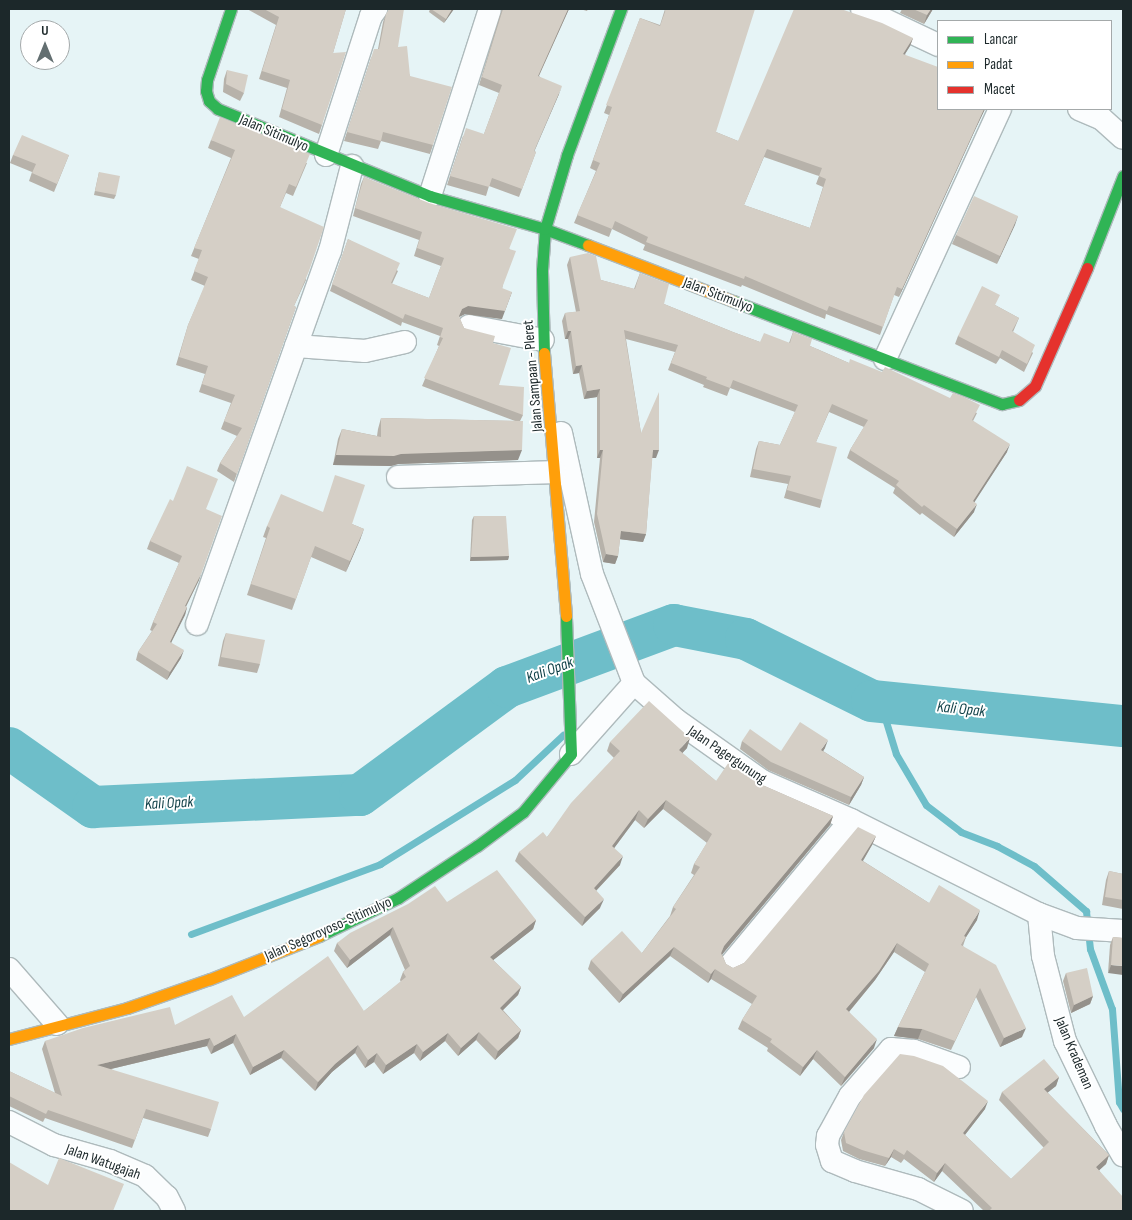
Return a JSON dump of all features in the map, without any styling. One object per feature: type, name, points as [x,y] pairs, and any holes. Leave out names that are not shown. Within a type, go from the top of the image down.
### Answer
[{"type":"main road","name":"Jalan Sitimulyo","points":[[231,9],[207,80],[206,91],[209,102],[218,109],[352,166],[430,196],[546,228],[1002,404],[1015,402],[1026,396],[1035,386],[1093,254],[1123,176]]},
{"type":"main road","name":"Jalan Sampaan - Pleret","points":[[571,754],[565,584],[543,340],[542,270],[546,228],[567,155],[621,9]]},
{"type":"main road","name":"Jalan Segoroyoso-Sitimulyo","points":[[9,1038],[57,1024],[127,1008],[210,979],[338,928],[398,898],[477,846],[524,812],[571,754]]},
{"type":"street","points":[[326,155],[370,16],[376,9]]},
{"type":"street","points":[[430,196],[490,9]]},
{"type":"street","points":[[862,9],[937,45]]},
{"type":"street","points":[[885,359],[1000,110]]},
{"type":"street","points":[[1081,110],[1102,119],[1123,138]]},
{"type":"street","points":[[197,624],[330,251],[352,166]]},
{"type":"street","points":[[469,326],[543,340]]},
{"type":"street","points":[[296,346],[366,351],[406,342]]},
{"type":"street","name":"Jalan Pagergunung","points":[[547,376],[592,574],[630,673],[676,720],[762,782],[851,820],[1039,914],[1077,928],[1123,931]]},
{"type":"street","points":[[398,478],[555,472]]},
{"type":"street","name":"Jalan Segoroyoso-Sitimulyo","points":[[571,754],[630,673]]},
{"type":"street","points":[[731,964],[851,820]]},
{"type":"street","name":"Jalan Krademan","points":[[1039,914],[1043,956],[1065,1041],[1106,1126],[1123,1156]]},
{"type":"street","points":[[9,970],[57,1024]]},
{"type":"street","points":[[959,1067],[914,1051],[891,1049],[850,1096],[828,1136],[828,1145],[832,1161],[855,1171],[918,1189],[962,1211]]},
{"type":"street","name":"Jalan Watugajah","points":[[12,1132],[110,1161],[145,1176],[167,1197],[174,1211]]},
{"type":"building","points":[[264,9],[346,9],[333,53],[346,52],[322,125],[282,109],[290,80],[262,71],[279,17]]},
{"type":"building","points":[[389,9],[404,9],[398,47],[407,46],[410,76],[452,87],[433,145],[383,132],[381,141],[347,132],[374,49],[379,49],[386,14]]},
{"type":"building","points":[[431,9],[452,9],[446,19]]},
{"type":"building","points":[[503,9],[568,9],[538,76],[562,86],[534,151],[536,152],[522,189],[492,178],[489,187],[450,176],[466,128],[484,134],[502,85],[482,77]]},
{"type":"building","points":[[666,9],[755,9],[716,132],[738,141],[794,9],[841,9],[882,23],[913,38],[903,54],[937,67],[937,110],[984,110],[902,289],[897,287],[883,327],[829,306],[827,311],[745,276],[744,279],[646,242],[648,237],[615,221],[612,229],[577,215],[600,163],[593,160],[612,107],[606,105],[640,18],[660,26]],"holes":[[[767,149],[822,168],[819,176],[826,179],[810,228],[744,205]]]},
{"type":"building","points":[[913,9],[931,9],[927,15]]},
{"type":"building","points":[[227,70],[248,75],[244,93],[226,84]]},
{"type":"building","points":[[220,117],[310,154],[296,187],[289,184],[280,207],[324,227],[309,271],[294,306],[296,307],[237,474],[220,463],[242,428],[224,421],[235,395],[202,384],[208,366],[179,357],[188,325],[208,277],[194,271],[202,250],[194,248],[235,150],[211,140]]},
{"type":"building","points":[[22,135],[69,155],[57,184],[32,173],[36,164],[13,155]]},
{"type":"building","points":[[99,172],[120,176],[116,195],[95,191]]},
{"type":"building","points":[[364,177],[429,203],[517,229],[509,249],[516,251],[502,288],[512,292],[505,311],[468,306],[462,309],[459,316],[464,328],[495,336],[493,343],[511,348],[499,385],[524,387],[523,415],[424,378],[443,338],[440,337],[443,328],[405,314],[403,319],[332,284],[348,239],[400,263],[391,283],[429,298],[444,258],[417,248],[422,232],[355,208]]},
{"type":"building","points":[[974,196],[1018,216],[1000,256],[956,235]]},
{"type":"building","points":[[588,253],[596,256],[601,280],[635,289],[640,273],[669,284],[664,304],[733,332],[760,342],[764,333],[790,343],[793,332],[812,339],[810,346],[849,363],[850,359],[882,372],[885,367],[950,398],[953,393],[964,397],[980,405],[972,420],[1010,444],[973,501],[977,504],[957,529],[924,505],[922,507],[896,485],[899,481],[850,450],[868,420],[832,404],[816,442],[837,447],[822,500],[787,490],[791,476],[753,469],[759,441],[780,445],[798,405],[733,380],[730,388],[706,379],[707,377],[671,363],[678,345],[624,330],[641,433],[659,392],[659,450],[653,450],[646,534],[621,531],[618,556],[606,554],[597,514],[603,450],[600,450],[600,389],[587,391],[582,365],[576,366],[571,331],[568,331],[565,313],[580,311],[570,257]]},
{"type":"building","points":[[982,286],[1000,295],[995,305],[1019,318],[1012,331],[1035,345],[1027,364],[1002,350],[999,357],[958,336]]},
{"type":"building","points":[[381,418],[523,421],[522,450],[401,454],[394,456],[336,455],[342,429],[381,437]]},
{"type":"building","points":[[187,466],[218,479],[206,509],[222,516],[202,572],[170,642],[184,650],[170,672],[138,652],[157,624],[153,622],[182,556],[150,541],[170,499],[173,501]]},
{"type":"building","points":[[335,475],[365,485],[352,524],[364,529],[350,561],[315,546],[296,599],[251,584],[270,528],[267,526],[281,494],[323,512]]},
{"type":"building","points":[[474,516],[506,516],[509,556],[471,557]]},
{"type":"building","points":[[226,633],[265,640],[260,664],[221,657]]},
{"type":"building","points":[[649,701],[690,738],[679,750],[716,781],[729,762],[760,784],[833,816],[724,946],[721,953],[726,964],[733,968],[744,963],[858,827],[876,836],[861,860],[929,903],[939,885],[980,910],[964,936],[966,937],[961,945],[996,965],[1026,1028],[1004,1038],[980,988],[955,1041],[922,1029],[898,1027],[929,964],[897,943],[879,971],[846,1009],[877,1039],[845,1077],[817,1050],[803,1067],[770,1042],[772,1039],[742,1020],[757,996],[715,969],[711,974],[674,947],[623,994],[591,960],[622,931],[642,953],[676,909],[673,907],[700,867],[694,864],[712,834],[666,800],[648,819],[639,810],[612,846],[623,856],[594,888],[604,899],[585,917],[519,852],[543,832],[547,837],[571,803],[620,751],[610,742]]},
{"type":"building","points":[[800,722],[828,740],[821,750],[864,777],[851,797],[771,762],[742,741],[750,729],[781,751]]},
{"type":"building","points":[[497,870],[536,920],[490,957],[521,987],[500,1008],[521,1030],[498,1051],[479,1032],[461,1048],[448,1033],[423,1052],[417,1044],[386,1065],[377,1053],[368,1060],[358,1045],[335,1064],[318,1082],[284,1050],[253,1067],[236,1034],[214,1046],[210,1038],[97,1065],[219,1102],[211,1129],[146,1109],[135,1140],[48,1110],[46,1114],[9,1096],[9,1071],[62,1096],[45,1041],[83,1028],[170,1007],[175,1025],[232,995],[244,1017],[328,956],[364,1011],[406,977],[403,972],[410,966],[393,927],[350,960],[337,943],[350,933],[408,904],[435,886],[447,902]]},
{"type":"building","points":[[1109,871],[1123,874],[1123,900],[1105,897]]},
{"type":"building","points":[[1113,937],[1123,938],[1123,966],[1111,965]]},
{"type":"building","points":[[1087,968],[1093,996],[1074,1005],[1066,973]]},
{"type":"building","points":[[900,1054],[914,1056],[943,1066],[988,1101],[963,1133],[1011,1179],[1049,1142],[1002,1092],[1044,1059],[1059,1077],[1044,1089],[1109,1155],[1096,1167],[1123,1197],[1123,1211],[989,1211],[992,1208],[945,1163],[937,1173],[907,1150],[904,1155],[894,1149],[889,1158],[846,1143],[844,1132],[864,1095]]},
{"type":"building","points":[[59,1158],[124,1184],[113,1211],[9,1211],[9,1162],[48,1185]]},
{"type":"waterway","name":"Kali Opak","points":[[9,748],[93,807],[360,795],[507,687],[674,625],[746,639],[872,701],[1123,726]]},
{"type":"waterway","points":[[880,702],[896,754],[926,805],[961,832],[997,846],[1034,866],[1086,911],[1090,949],[1112,1009],[1119,1102],[1123,1109]]},
{"type":"waterway","points":[[191,934],[380,864],[515,780],[563,735]]},
{"type":"traffic: fast","points":[[231,9],[207,80],[206,91],[209,101],[218,109],[430,196],[545,229],[588,245]]},
{"type":"traffic: fast","points":[[544,353],[542,270],[545,229],[567,155],[621,9]]},
{"type":"traffic: fast","points":[[1087,268],[1123,176]]},
{"type":"traffic: fast","points":[[733,301],[1002,404],[1019,400]]},
{"type":"traffic: fast","points":[[319,936],[398,898],[477,846],[523,812],[571,754],[566,616]]},
{"type":"traffic: slow","points":[[588,245],[733,301]]},
{"type":"traffic: slow","points":[[544,353],[566,616]]},
{"type":"traffic: slow","points":[[9,1039],[127,1008],[210,979],[319,936]]},
{"type":"traffic: jam","points":[[1019,400],[1035,386],[1087,268]]}]
